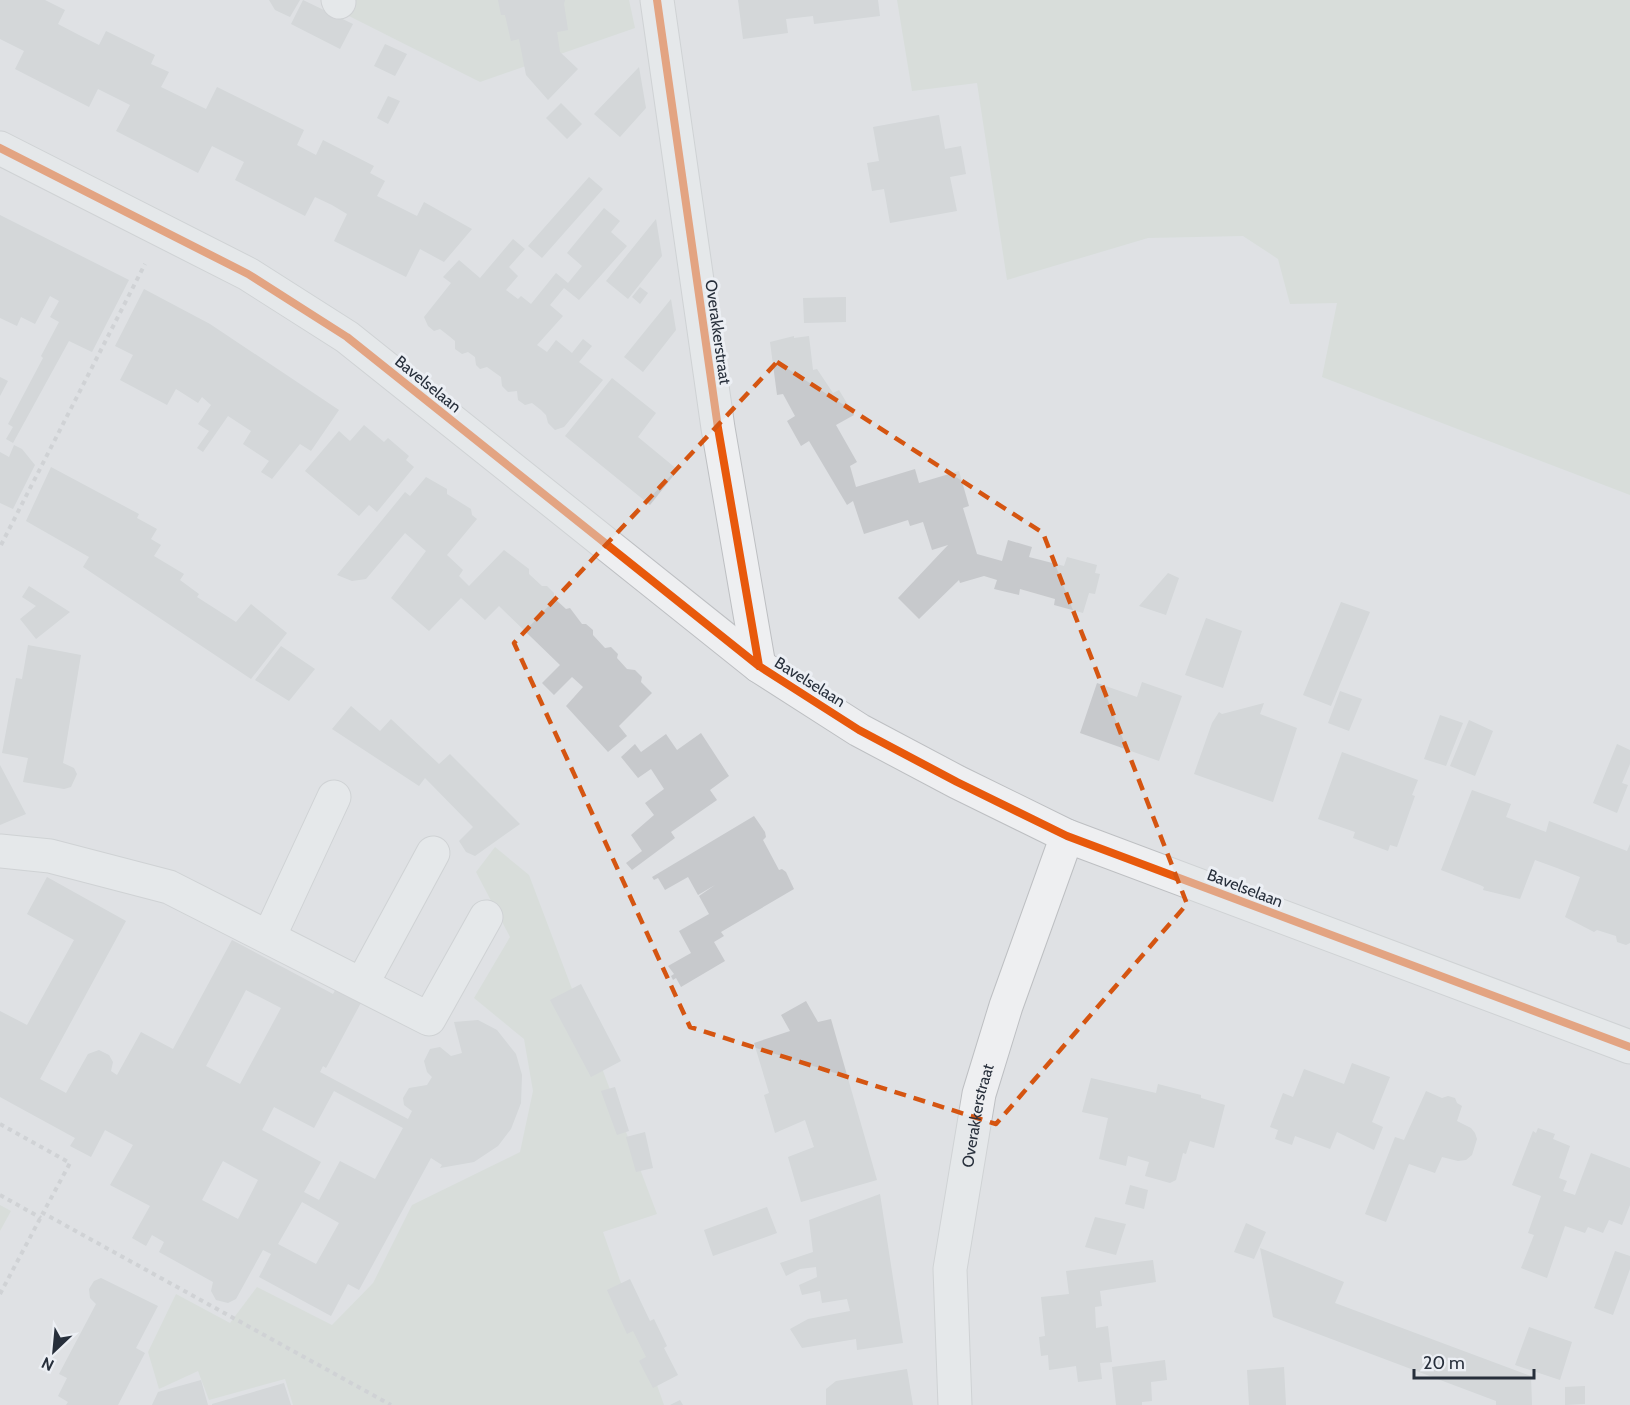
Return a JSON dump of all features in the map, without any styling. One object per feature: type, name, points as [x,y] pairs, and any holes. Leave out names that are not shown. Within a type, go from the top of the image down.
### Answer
[{"type":"street","name":"Overakkerstraat","points":[[657,0],[718,428],[759,666]]},
{"type":"street","name":"Bavelselaan","points":[[0,148],[163,228],[248,274],[347,337],[759,666],[859,730],[957,782],[1067,836],[1630,1047]]},
{"type":"street","points":[[270,937],[334,797]]},
{"type":"street","name":"Overakkerstraat","points":[[955,1405],[950,1269],[979,1094],[1006,1006],[1067,836]]},
{"type":"street","points":[[0,851],[50,856],[168,886],[429,1019],[486,917]]},
{"type":"street","points":[[362,984],[433,853]]},
{"type":"path","points":[[1,545],[163,228]]},
{"type":"path","points":[[0,1124],[70,1163],[0,1294]]},
{"type":"path","points":[[0,1196],[42,1216],[391,1405]]},
{"type":"highlighted area","points":[[777,362],[1043,533],[1187,904],[996,1124],[690,1027],[514,643]]},
{"type":"shaded area","points":[[344,0],[629,0],[635,28],[480,82],[347,15]]},
{"type":"shaded area","points":[[897,0],[1630,0],[1630,495],[1322,377],[1337,303],[1290,304],[1278,259],[1243,236],[1148,238],[1007,280],[977,83],[912,91]]},
{"type":"shaded area","points":[[495,847],[529,875],[657,1214],[603,1232],[664,1405],[293,1405],[285,1379],[209,1400],[198,1371],[159,1389],[148,1352],[176,1294],[230,1323],[257,1287],[332,1325],[373,1283],[412,1205],[520,1152],[533,1091],[524,1039],[474,998],[510,937],[476,872]]},
{"type":"shaded area","points":[[0,1205],[11,1211],[0,1231]]},
{"type":"building","points":[[0,0],[45,0],[65,10],[58,24],[99,45],[106,31],[155,55],[151,64],[169,72],[161,87],[206,109],[217,87],[304,130],[297,145],[316,155],[323,140],[374,166],[370,173],[385,181],[377,196],[417,216],[424,202],[472,229],[444,262],[420,249],[406,277],[334,241],[347,214],[332,205],[315,197],[305,216],[235,180],[244,162],[212,146],[198,173],[116,131],[130,105],[98,89],[89,107],[15,69],[24,51],[0,39]]},
{"type":"building","points":[[269,0],[300,0],[290,17],[275,10]]},
{"type":"building","points":[[303,0],[353,24],[340,49],[291,24]]},
{"type":"building","points":[[498,0],[565,0],[568,30],[557,32],[560,52],[578,69],[548,100],[526,75],[519,39],[511,41],[505,15],[501,15]]},
{"type":"building","points":[[738,0],[878,0],[880,16],[814,24],[813,16],[786,19],[788,33],[743,39]]},
{"type":"building","points":[[385,44],[407,54],[395,76],[374,66]]},
{"type":"building","points":[[639,67],[646,108],[620,137],[594,114]]},
{"type":"building","points":[[388,96],[400,101],[388,124],[377,118]]},
{"type":"building","points":[[561,103],[582,124],[567,139],[546,118]]},
{"type":"building","points":[[939,115],[945,149],[961,146],[966,174],[950,177],[957,211],[890,223],[884,189],[872,191],[867,163],[879,161],[873,127]]},
{"type":"building","points":[[589,177],[603,189],[542,258],[528,246]]},
{"type":"building","points":[[604,208],[620,221],[611,232],[627,246],[579,300],[564,288],[550,305],[563,316],[537,345],[547,352],[556,340],[572,353],[583,339],[592,346],[579,362],[603,380],[564,427],[555,430],[541,410],[532,403],[525,405],[518,400],[517,391],[508,392],[502,386],[501,377],[487,367],[480,369],[476,365],[475,357],[468,352],[462,354],[455,349],[455,341],[440,329],[434,331],[428,326],[424,317],[451,283],[443,277],[459,260],[480,278],[513,239],[525,249],[509,267],[518,276],[506,290],[518,299],[521,296],[531,304],[556,273],[568,283],[582,266],[567,253]]},
{"type":"building","points":[[0,215],[129,280],[92,352],[69,341],[13,443],[6,439],[13,427],[8,424],[59,322],[50,317],[59,301],[50,296],[35,324],[21,317],[17,326],[0,318]]},
{"type":"building","points":[[656,219],[662,256],[628,299],[606,281]]},
{"type":"building","points":[[640,287],[648,293],[640,304],[632,297]]},
{"type":"building","points":[[144,289],[210,324],[339,410],[311,451],[300,444],[272,479],[261,472],[269,461],[243,444],[251,431],[228,416],[203,452],[197,448],[209,431],[198,424],[211,405],[202,397],[198,403],[176,389],[167,405],[120,380],[133,355],[115,346]]},
{"type":"building","points":[[846,297],[846,322],[804,323],[803,298]]},
{"type":"building","points":[[671,299],[676,330],[643,372],[624,357]]},
{"type":"building","points":[[794,336],[794,338],[809,336],[813,370],[817,369],[833,393],[839,390],[854,415],[836,425],[857,462],[850,466],[856,487],[915,469],[919,483],[959,471],[969,506],[963,508],[977,554],[1002,561],[1008,540],[1032,547],[1029,557],[1064,566],[1067,557],[1097,565],[1095,573],[1100,574],[1095,594],[1089,593],[1083,613],[1054,605],[1055,599],[1020,589],[1019,595],[994,589],[997,580],[984,576],[960,583],[959,580],[919,619],[898,598],[948,545],[932,550],[923,522],[910,526],[908,520],[864,534],[853,501],[847,505],[809,441],[801,446],[787,421],[795,416],[783,394],[777,395],[770,342]]},
{"type":"building","points":[[0,377],[8,381],[0,396]]},
{"type":"building","points":[[612,378],[656,413],[638,437],[678,470],[650,505],[565,436]]},
{"type":"building","points":[[364,425],[384,442],[388,438],[409,456],[406,460],[414,467],[377,512],[369,505],[359,516],[305,471],[339,431],[350,441]]},
{"type":"building","points":[[14,445],[22,449],[35,465],[13,509],[0,503],[0,452],[9,457]]},
{"type":"building","points":[[51,467],[139,514],[137,518],[157,529],[151,539],[161,545],[154,556],[184,574],[180,580],[199,594],[197,597],[236,622],[251,604],[287,633],[251,679],[83,567],[89,557],[26,521]]},
{"type":"building","points":[[426,477],[447,489],[447,494],[471,509],[472,515],[477,519],[447,555],[463,570],[459,576],[469,586],[504,550],[529,569],[529,574],[542,586],[547,586],[554,593],[554,598],[566,609],[570,608],[582,624],[586,624],[593,630],[593,635],[605,648],[611,647],[627,669],[635,670],[642,677],[641,682],[652,693],[619,726],[627,736],[608,752],[566,706],[583,687],[572,677],[554,695],[542,683],[560,665],[499,606],[485,620],[461,598],[429,631],[391,598],[426,551],[405,533],[366,579],[352,581],[337,575],[405,492],[410,496]]},
{"type":"building","points":[[1168,573],[1179,578],[1166,615],[1139,606]]},
{"type":"building","points":[[29,586],[70,612],[36,639],[20,619],[36,606],[22,597]]},
{"type":"building","points":[[1341,602],[1370,612],[1331,706],[1303,695]]},
{"type":"building","points":[[1206,618],[1242,631],[1223,688],[1185,675]]},
{"type":"building","points":[[28,645],[81,655],[63,763],[74,768],[77,774],[71,787],[64,789],[23,782],[28,758],[2,753],[16,678],[22,679]]},
{"type":"building","points":[[281,646],[315,669],[289,701],[255,680]]},
{"type":"building","points":[[1142,682],[1182,696],[1159,761],[1080,733],[1097,683],[1137,697]]},
{"type":"building","points":[[1340,691],[1362,699],[1349,731],[1328,723]]},
{"type":"building","points":[[1264,703],[1260,714],[1297,728],[1273,802],[1194,774],[1212,723],[1219,712],[1222,714]]},
{"type":"building","points":[[351,706],[380,731],[391,719],[439,764],[450,754],[520,824],[475,856],[466,852],[459,841],[473,827],[425,778],[419,786],[332,729]]},
{"type":"building","points":[[1440,715],[1463,723],[1446,766],[1424,759]]},
{"type":"building","points":[[1469,720],[1493,731],[1475,776],[1450,766]]},
{"type":"building","points":[[701,733],[729,776],[710,790],[717,800],[671,832],[675,838],[632,870],[626,863],[642,851],[631,835],[654,815],[645,803],[664,789],[651,769],[638,778],[621,757],[635,744],[641,752],[666,734],[677,750]]},
{"type":"building","points":[[1617,744],[1630,750],[1630,764],[1622,783],[1628,785],[1617,813],[1593,803]]},
{"type":"building","points":[[1342,752],[1418,780],[1412,795],[1415,796],[1397,847],[1390,845],[1388,851],[1353,838],[1355,832],[1318,819]]},
{"type":"building","points":[[0,765],[26,814],[0,825]]},
{"type":"building","points":[[1472,790],[1511,804],[1506,817],[1546,832],[1549,821],[1627,851],[1630,844],[1630,943],[1626,945],[1617,942],[1616,936],[1597,930],[1594,932],[1565,917],[1580,877],[1557,868],[1535,860],[1520,899],[1483,890],[1484,887],[1480,885],[1441,870]]},
{"type":"building","points":[[754,816],[765,832],[766,837],[763,840],[779,870],[786,872],[794,889],[721,932],[724,936],[714,942],[725,961],[681,987],[676,978],[673,980],[671,976],[674,974],[668,966],[691,953],[679,931],[709,914],[699,896],[715,885],[698,895],[688,877],[665,890],[658,878],[654,880],[652,877]]},
{"type":"building","points":[[47,877],[126,921],[40,1079],[66,1093],[88,1054],[99,1050],[109,1055],[113,1062],[111,1071],[117,1075],[141,1032],[173,1049],[232,940],[333,994],[338,985],[363,999],[326,1068],[323,1066],[320,1072],[408,1119],[412,1111],[404,1105],[403,1098],[409,1088],[427,1085],[432,1077],[427,1072],[424,1061],[430,1049],[440,1047],[451,1056],[462,1053],[454,1022],[478,1020],[497,1030],[516,1054],[522,1075],[521,1103],[511,1129],[498,1146],[474,1162],[440,1168],[442,1165],[431,1158],[359,1290],[348,1284],[331,1316],[259,1277],[271,1254],[263,1250],[236,1299],[228,1303],[216,1300],[211,1291],[213,1282],[159,1252],[164,1242],[152,1235],[146,1246],[132,1238],[150,1206],[110,1185],[133,1145],[105,1130],[91,1157],[70,1146],[75,1138],[0,1097],[0,1011],[27,1025],[74,940],[27,914]],"holes":[[[246,990],[281,1008],[240,1084],[206,1066]],[[334,1091],[403,1128],[375,1179],[340,1161],[319,1200],[304,1192],[321,1162],[262,1130],[274,1107],[314,1128]],[[223,1161],[258,1180],[238,1219],[202,1200]],[[302,1202],[339,1223],[316,1264],[278,1244]]]},
{"type":"building","points":[[581,984],[621,1061],[591,1077],[550,1000]]},
{"type":"building","points":[[806,1001],[818,1022],[831,1019],[877,1180],[801,1202],[788,1157],[814,1147],[805,1120],[775,1133],[764,1095],[769,1093],[754,1043],[790,1031],[781,1015]]},
{"type":"building","points":[[1352,1063],[1390,1077],[1372,1122],[1383,1127],[1374,1150],[1337,1132],[1330,1149],[1295,1136],[1292,1145],[1275,1139],[1278,1130],[1270,1127],[1283,1093],[1293,1097],[1304,1069],[1344,1084]]},
{"type":"building","points":[[1091,1078],[1156,1093],[1158,1084],[1201,1095],[1201,1098],[1225,1105],[1214,1148],[1190,1141],[1186,1154],[1183,1153],[1176,1180],[1170,1183],[1145,1176],[1149,1162],[1128,1156],[1126,1166],[1099,1159],[1108,1118],[1082,1112]]},
{"type":"building","points":[[615,1087],[629,1131],[617,1135],[601,1091]]},
{"type":"building","points":[[1426,1091],[1442,1098],[1448,1096],[1455,1098],[1462,1106],[1457,1121],[1471,1128],[1477,1139],[1472,1155],[1466,1160],[1458,1161],[1442,1157],[1435,1173],[1409,1164],[1386,1222],[1365,1214],[1395,1137],[1404,1140]]},
{"type":"building","points":[[1538,1128],[1555,1134],[1553,1139],[1570,1146],[1559,1178],[1567,1181],[1563,1191],[1575,1195],[1591,1153],[1630,1168],[1630,1205],[1622,1225],[1609,1220],[1603,1233],[1588,1227],[1585,1233],[1565,1226],[1547,1278],[1521,1268],[1534,1235],[1528,1233],[1541,1196],[1512,1185],[1533,1131],[1536,1133]]},
{"type":"building","points":[[645,1132],[653,1168],[636,1172],[626,1137]]},
{"type":"building","points":[[1130,1185],[1148,1190],[1144,1209],[1125,1204]]},
{"type":"building","points":[[880,1194],[903,1343],[857,1350],[856,1339],[802,1348],[790,1329],[808,1319],[850,1311],[847,1299],[822,1303],[820,1291],[802,1295],[799,1285],[817,1277],[816,1267],[800,1269],[786,1276],[780,1263],[813,1252],[809,1220]]},
{"type":"building","points":[[767,1207],[777,1233],[713,1256],[704,1230]]},
{"type":"building","points":[[1095,1217],[1126,1224],[1116,1255],[1085,1247]]},
{"type":"building","points":[[1246,1223],[1266,1232],[1254,1259],[1234,1252]]},
{"type":"building","points":[[1260,1248],[1344,1282],[1335,1303],[1531,1376],[1532,1405],[1496,1405],[1496,1401],[1273,1317]]},
{"type":"building","points":[[1615,1251],[1630,1256],[1630,1269],[1613,1315],[1594,1308]]},
{"type":"building","points":[[1153,1260],[1156,1282],[1100,1291],[1102,1306],[1095,1307],[1096,1328],[1108,1326],[1112,1362],[1100,1363],[1102,1379],[1078,1382],[1076,1366],[1049,1370],[1048,1355],[1041,1356],[1039,1337],[1045,1336],[1041,1297],[1069,1294],[1066,1271]]},
{"type":"building","points":[[101,1278],[158,1306],[136,1348],[145,1353],[118,1405],[66,1405],[68,1402],[58,1396],[67,1378],[59,1374],[96,1304],[90,1298],[89,1289],[94,1281]]},
{"type":"building","points":[[630,1279],[650,1321],[654,1319],[667,1346],[664,1348],[678,1375],[653,1388],[639,1361],[646,1357],[633,1331],[627,1334],[607,1290]]},
{"type":"building","points":[[1529,1327],[1572,1342],[1560,1380],[1515,1365]]},
{"type":"building","points":[[1165,1360],[1167,1380],[1151,1382],[1152,1401],[1142,1402],[1142,1405],[1116,1405],[1112,1367]]},
{"type":"building","points":[[1284,1367],[1286,1405],[1249,1405],[1247,1370]]},
{"type":"building","points":[[907,1369],[913,1405],[826,1405],[826,1389],[836,1381]]},
{"type":"building","points":[[201,1380],[208,1405],[152,1405],[158,1392]]},
{"type":"building","points":[[284,1383],[291,1405],[212,1405],[212,1404]]},
{"type":"building","points":[[1585,1386],[1585,1404],[1565,1405],[1565,1387]]},
{"type":"building","points":[[680,1400],[683,1405],[670,1405]]},
{"type":"cycle path","points":[[657,0],[718,428],[759,666]]},
{"type":"cycle path","points":[[0,148],[248,274],[347,337],[759,666],[859,730],[957,782],[1067,836],[1630,1047]]}]
